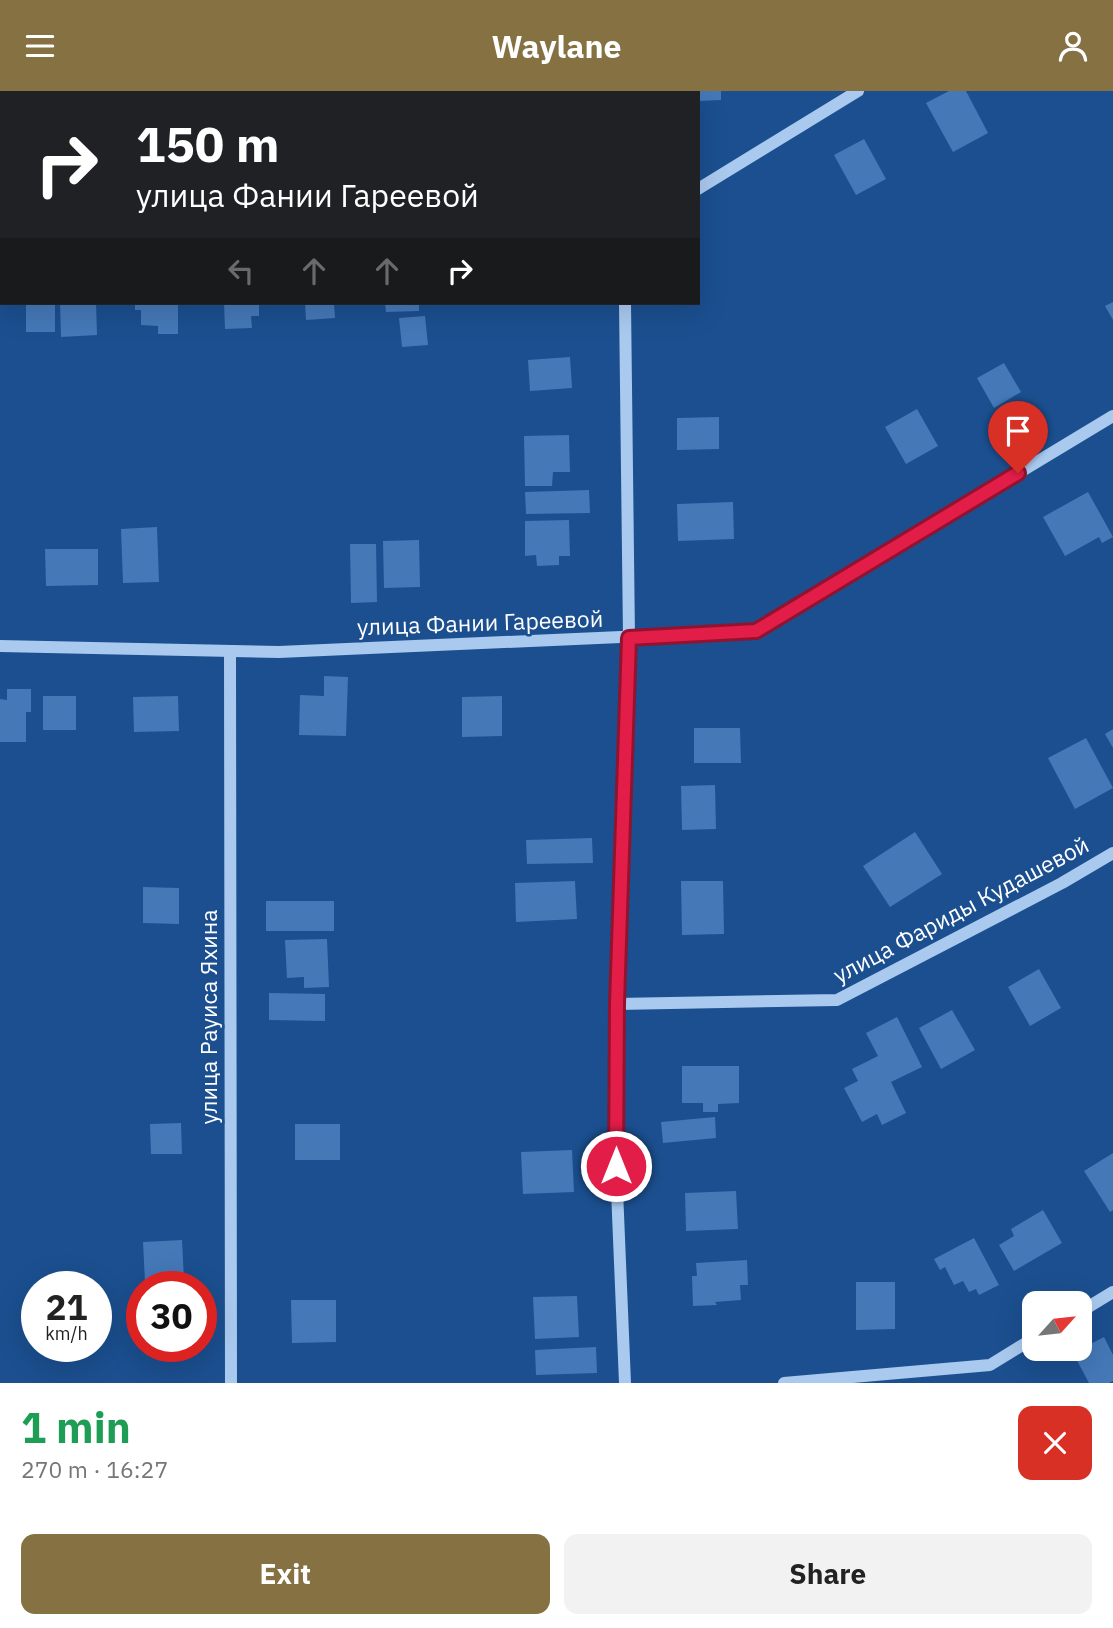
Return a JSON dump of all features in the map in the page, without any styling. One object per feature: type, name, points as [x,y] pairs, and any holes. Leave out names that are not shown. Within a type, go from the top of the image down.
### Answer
[{"type":"street","points":[[700,188],[858,91]]},
{"type":"street","points":[[625,305],[629,638],[617,1004],[616,1166],[625,1383]]},
{"type":"street","name":"улица Фании Гареевой","points":[[0,646],[279,652],[756,631],[1113,416]]},
{"type":"street","name":"улица Рауиса Яхина","points":[[230,651],[231,1383]]},
{"type":"street","name":"улица Фариды Кудашевой","points":[[617,1004],[837,1000],[1050,889],[1113,853]]},
{"type":"street","points":[[1092,1304],[1113,1292]]},
{"type":"street","points":[[784,1383],[990,1365],[1022,1346]]},
{"type":"building","points":[[700,91],[721,91],[721,100],[700,101]]},
{"type":"building","points":[[949,91],[966,91],[988,133],[953,152],[926,103]]},
{"type":"building","points":[[864,139],[886,179],[856,195],[834,155]]},
{"type":"building","points":[[1113,302],[1113,320],[1105,306]]},
{"type":"building","points":[[26,305],[55,305],[55,332],[26,332]]},
{"type":"building","points":[[60,305],[96,305],[97,335],[61,337]]},
{"type":"building","points":[[135,305],[178,305],[178,334],[158,334],[158,326],[141,325],[141,310],[135,310]]},
{"type":"building","points":[[224,305],[259,305],[259,316],[251,316],[252,328],[225,329]]},
{"type":"building","points":[[305,305],[334,305],[335,318],[306,320]]},
{"type":"building","points":[[385,305],[419,305],[419,311],[386,312]]},
{"type":"building","points":[[425,316],[428,345],[402,347],[399,318]]},
{"type":"building","points":[[570,357],[572,388],[530,391],[528,360]]},
{"type":"building","points":[[1004,363],[1021,392],[994,408],[977,378]]},
{"type":"building","points":[[917,409],[938,446],[906,464],[885,427]]},
{"type":"building","points":[[719,417],[719,449],[677,450],[677,418]]},
{"type":"building","points":[[569,435],[570,472],[553,472],[552,486],[525,486],[524,436]]},
{"type":"building","points":[[589,490],[590,513],[526,514],[525,492]]},
{"type":"building","points":[[1088,492],[1113,537],[1102,543],[1099,537],[1065,556],[1043,517]]},
{"type":"building","points":[[733,502],[734,539],[678,541],[677,504]]},
{"type":"building","points":[[569,520],[570,556],[559,556],[559,565],[537,566],[536,555],[525,556],[525,521]]},
{"type":"building","points":[[157,527],[159,582],[123,583],[121,529]]},
{"type":"building","points":[[419,540],[420,587],[384,588],[383,541]]},
{"type":"building","points":[[350,544],[376,544],[377,602],[351,603]]},
{"type":"building","points":[[45,549],[98,549],[98,585],[46,586]]},
{"type":"building","points":[[324,676],[348,677],[346,736],[299,735],[300,695],[324,696]]},
{"type":"building","points":[[7,689],[31,689],[31,712],[26,712],[26,742],[0,742],[0,699],[7,700]]},
{"type":"building","points":[[43,696],[76,696],[76,730],[43,730]]},
{"type":"building","points":[[178,696],[179,731],[134,732],[133,697]]},
{"type":"building","points":[[502,696],[502,736],[462,737],[462,697]]},
{"type":"building","points":[[694,728],[740,728],[741,763],[694,763]]},
{"type":"building","points":[[1113,729],[1113,748],[1105,734]]},
{"type":"building","points":[[1086,738],[1113,788],[1075,809],[1048,758]]},
{"type":"building","points":[[715,785],[716,829],[682,830],[681,786]]},
{"type":"building","points":[[915,832],[942,874],[890,907],[863,866]]},
{"type":"building","points":[[592,838],[593,863],[527,864],[526,840]]},
{"type":"building","points":[[575,881],[577,919],[516,922],[515,883]]},
{"type":"building","points":[[681,881],[723,881],[724,934],[682,935]]},
{"type":"building","points":[[143,887],[179,888],[179,924],[143,923]]},
{"type":"building","points":[[266,901],[334,901],[334,931],[266,931]]},
{"type":"building","points":[[327,939],[329,987],[304,988],[304,977],[287,978],[285,940]]},
{"type":"building","points":[[1039,969],[1061,1008],[1030,1026],[1008,987]]},
{"type":"building","points":[[269,993],[325,994],[325,1021],[269,1020]]},
{"type":"building","points":[[952,1010],[975,1050],[941,1069],[919,1028]]},
{"type":"building","points":[[897,1017],[922,1067],[891,1082],[906,1113],[882,1125],[877,1114],[862,1122],[844,1088],[858,1081],[852,1069],[878,1056],[866,1033]]},
{"type":"building","points":[[682,1066],[739,1066],[739,1103],[718,1104],[718,1112],[703,1112],[703,1103],[682,1103]]},
{"type":"building","points":[[715,1117],[716,1138],[663,1143],[661,1122]]},
{"type":"building","points":[[181,1123],[182,1154],[151,1154],[150,1124]]},
{"type":"building","points":[[295,1124],[340,1124],[340,1160],[295,1160]]},
{"type":"building","points":[[572,1150],[574,1192],[523,1194],[521,1152]]},
{"type":"building","points":[[1113,1153],[1113,1210],[1110,1212],[1084,1171]]},
{"type":"building","points":[[736,1191],[738,1229],[686,1231],[685,1193]]},
{"type":"building","points":[[1043,1210],[1062,1243],[1014,1271],[999,1245],[1014,1236],[1011,1229]]},
{"type":"building","points":[[974,1238],[999,1285],[979,1295],[976,1289],[969,1292],[963,1281],[954,1285],[945,1267],[940,1270],[934,1259]]},
{"type":"building","points":[[182,1240],[184,1271],[144,1271],[143,1242]]},
{"type":"building","points":[[747,1260],[748,1285],[740,1285],[741,1300],[693,1306],[692,1276],[697,1276],[696,1263]]},
{"type":"building","points":[[856,1282],[895,1282],[895,1329],[856,1330]]},
{"type":"building","points":[[577,1296],[579,1337],[535,1339],[533,1297]]},
{"type":"building","points":[[291,1300],[336,1300],[336,1342],[292,1343]]},
{"type":"building","points":[[1104,1337],[1113,1355],[1113,1381],[1109,1383],[1089,1383],[1077,1361],[1092,1361],[1092,1343]]},
{"type":"building","points":[[596,1347],[597,1373],[536,1375],[535,1350]]},
{"type":"route","points":[[616,1166],[617,1004],[629,638],[756,631],[1018,473]]}]
